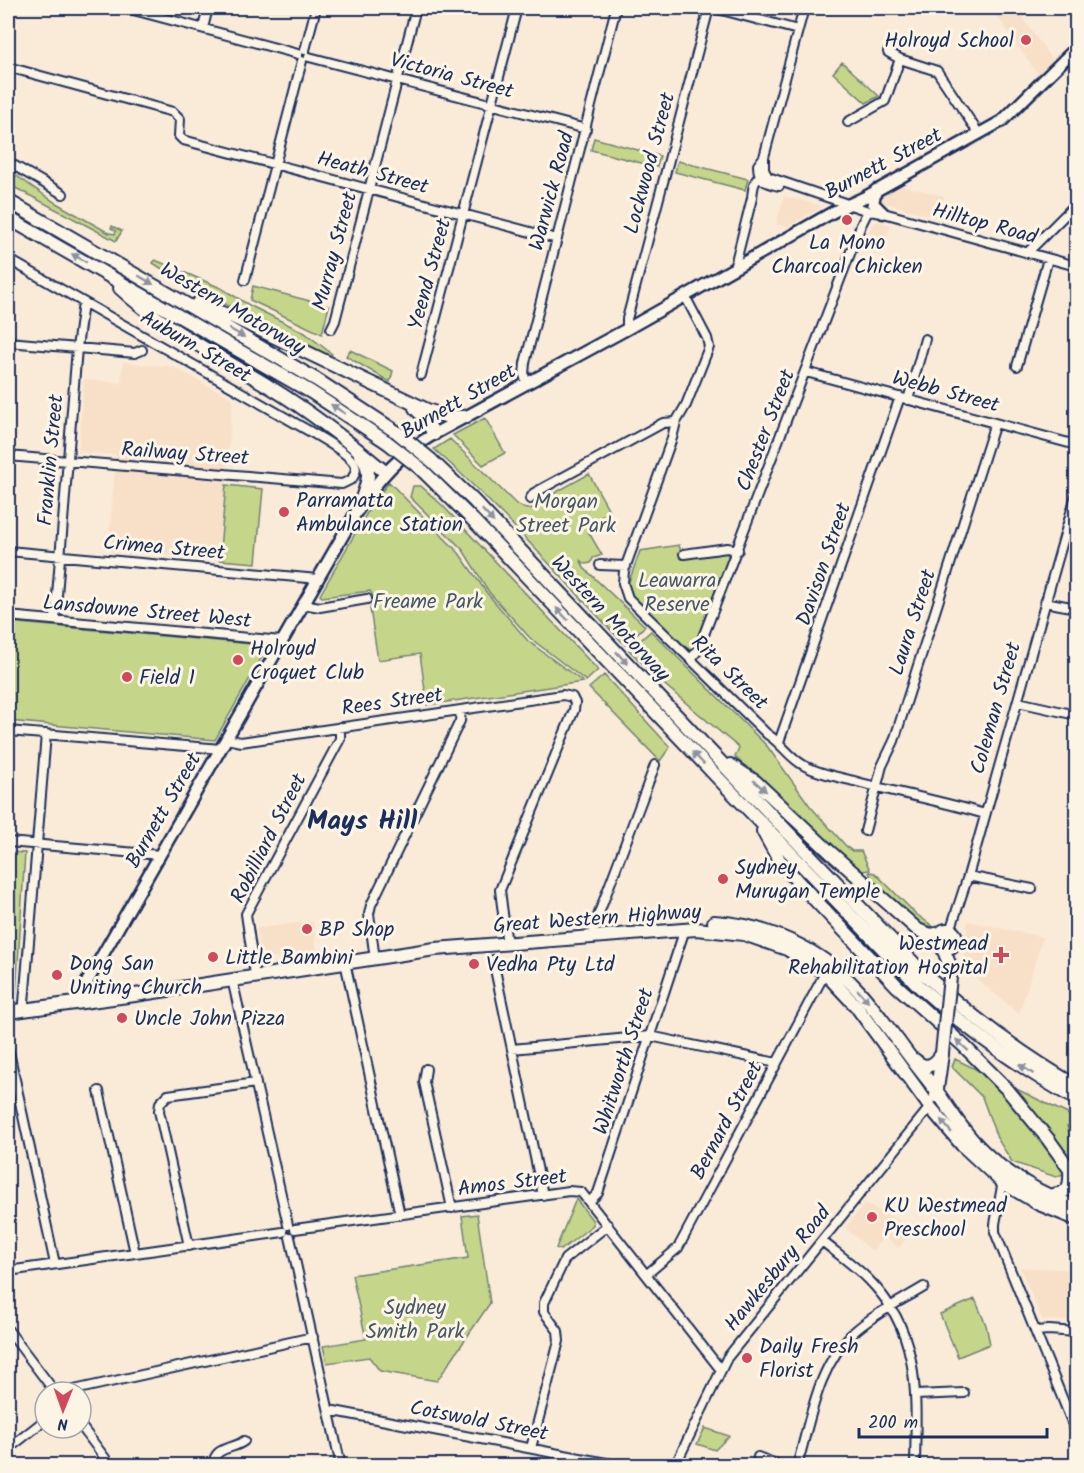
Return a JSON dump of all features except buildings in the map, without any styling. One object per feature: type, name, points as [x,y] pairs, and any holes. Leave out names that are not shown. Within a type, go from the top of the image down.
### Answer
[{"type":"highway","name":"Western Motorway","points":[[8,201],[340,393],[398,433],[431,460],[473,500],[894,944],[941,989],[1006,1041],[1077,1086]]},
{"type":"highway","name":"Western Motorway","points":[[8,218],[310,392],[387,442],[420,468],[473,520],[899,966],[949,1013],[1020,1066],[1077,1100]]},
{"type":"highway","points":[[104,273],[144,310],[288,399],[347,441],[385,472]]},
{"type":"highway","points":[[168,293],[233,316],[407,402],[439,415],[454,418],[466,417]]},
{"type":"highway","points":[[407,402],[424,417],[434,434]]},
{"type":"highway","points":[[347,441],[364,458],[368,469],[368,480],[358,509]]},
{"type":"highway","points":[[712,753],[756,782],[918,930],[931,935],[949,935]]},
{"type":"highway","points":[[753,815],[779,860],[798,882],[897,986],[964,1046],[1005,1088],[1048,1139],[1073,1173],[1069,1187],[1059,1194],[1049,1196]]},
{"type":"highway","name":"Great Western Highway","points":[[8,1012],[254,969],[429,944],[700,921],[736,924],[780,936],[800,945],[847,979],[870,1004],[938,1093],[949,1112],[1005,1178],[1077,1206]]},
{"type":"highway","name":"Great Western Highway","points":[[8,1005],[78,999],[232,979],[435,949],[685,929],[727,931],[757,937],[787,949],[825,973],[856,1006],[930,1107],[962,1145],[1039,1204],[1077,1219]]},
{"type":"highway","name":"Coleman Street","points":[[949,935],[951,947],[942,946],[951,968]]},
{"type":"highway","name":"Coleman Street","points":[[930,1107],[938,1093],[951,968],[949,935]]},
{"type":"highway","points":[[901,1045],[920,1065],[925,1066],[934,1063],[942,1053]]},
{"type":"main road","name":"Burnett Street","points":[[78,999],[358,509],[385,472],[410,450],[434,434],[1002,121],[1077,48]]},
{"type":"main road","points":[[876,190],[873,203],[883,213]]},
{"type":"street","name":"Victoria Street","points":[[126,8],[586,129]]},
{"type":"street","points":[[203,28],[208,8]]},
{"type":"street","points":[[245,280],[316,8]]},
{"type":"street","name":"Murray Street","points":[[331,329],[335,321],[416,8]]},
{"type":"street","name":"Yeend Street","points":[[421,375],[517,8]]},
{"type":"street","name":"Warwick Road","points":[[527,384],[524,375],[525,363],[616,8]]},
{"type":"street","name":"Lockwood Street","points":[[627,329],[627,320],[709,8]]},
{"type":"street","points":[[714,8],[798,30]]},
{"type":"street","points":[[734,269],[753,187],[756,178],[762,175],[758,165],[764,158],[804,8]]},
{"type":"street","points":[[888,52],[900,59],[937,71],[979,134]]},
{"type":"street","points":[[848,122],[885,101],[900,59]]},
{"type":"street","name":"Heath Street","points":[[8,67],[172,111],[180,119],[180,138],[558,239]]},
{"type":"street","points":[[8,162],[63,194]]},
{"type":"street","name":"Hilltop Road","points":[[762,175],[868,212],[883,213]]},
{"type":"street","name":"Hilltop Road","points":[[849,204],[1077,266]]},
{"type":"street","points":[[1028,253],[1077,204]]},
{"type":"street","name":"Chester Street","points":[[691,659],[698,650],[738,550],[861,225],[868,212]]},
{"type":"street","name":"Auburn Street","points":[[8,259],[302,427],[350,458],[355,464],[355,473]]},
{"type":"street","points":[[1017,366],[1048,259]]},
{"type":"street","name":"Rita Street","points":[[685,296],[709,345],[686,405],[676,422],[626,566],[623,583],[628,598],[767,734],[806,767],[878,788],[948,803],[985,814]]},
{"type":"street","name":"Franklin Street","points":[[55,620],[77,348],[83,303]]},
{"type":"street","points":[[909,400],[927,339],[916,337]]},
{"type":"street","points":[[8,342],[135,353],[142,350]]},
{"type":"street","name":"Webb Street","points":[[806,372],[1077,446]]},
{"type":"street","name":"Davison Street","points":[[779,742],[900,397]]},
{"type":"street","points":[[530,499],[534,493],[663,423],[676,422]]},
{"type":"street","name":"Laura Street","points":[[865,831],[882,766],[894,741],[994,423]]},
{"type":"street","name":"Railway Street","points":[[8,456],[342,484],[350,482],[355,473]]},
{"type":"street","name":"Coleman Street","points":[[949,935],[1076,499]]},
{"type":"street","points":[[684,554],[727,548],[738,550]]},
{"type":"street","name":"Crimea Street","points":[[8,551],[318,579]]},
{"type":"street","points":[[600,565],[626,566]]},
{"type":"street","points":[[303,604],[320,607],[367,599]]},
{"type":"street","points":[[1045,602],[1077,608]]},
{"type":"street","name":"Lansdowne Street West","points":[[8,616],[282,641]]},
{"type":"street","name":"Rees Street","points":[[8,731],[224,744],[562,695],[572,697],[575,703],[574,710],[500,892],[506,937]]},
{"type":"street","points":[[1018,702],[1077,715]]},
{"type":"street","points":[[375,952],[370,908],[460,722],[461,710]]},
{"type":"street","name":"Robilliard Street","points":[[254,969],[246,914],[340,739],[340,727]]},
{"type":"street","points":[[24,1003],[46,734]]},
{"type":"street","points":[[593,929],[655,765]]},
{"type":"street","points":[[8,842],[160,855]]},
{"type":"street","points":[[968,876],[1032,889]]},
{"type":"street","name":"Whitworth Street","points":[[590,1201],[598,1193],[685,929]]},
{"type":"street","points":[[493,960],[543,1195]]},
{"type":"street","points":[[345,962],[400,1215]]},
{"type":"street","name":"Bernard Street","points":[[647,1274],[678,1248],[825,973]]},
{"type":"street","points":[[232,979],[288,1229],[295,1233],[290,1237],[341,1466]]},
{"type":"street","points":[[512,1049],[650,1036],[777,1063]]},
{"type":"street","points":[[8,1047],[55,1264]]},
{"type":"street","points":[[426,1069],[424,1082],[452,1208]]},
{"type":"street","points":[[189,1246],[159,1110],[160,1103],[168,1095],[256,1083]]},
{"type":"street","points":[[99,1091],[135,1254]]},
{"type":"street","name":"Hawkesbury Road","points":[[675,1466],[727,1358],[930,1107]]},
{"type":"street","points":[[1005,1178],[995,1232],[1077,1432]]},
{"type":"street","name":"Amos Street","points":[[8,1271],[189,1246],[288,1229],[569,1191],[581,1192],[721,1370]]},
{"type":"street","points":[[531,1448],[559,1341],[556,1328],[544,1312],[544,1303],[565,1259],[608,1225]]},
{"type":"street","points":[[822,1241],[870,1281],[890,1308],[910,1349],[914,1365],[916,1395],[915,1466]]},
{"type":"street","points":[[797,1466],[827,1367],[838,1349],[855,1332],[924,1287]]},
{"type":"street","points":[[8,1330],[46,1380]]},
{"type":"street","points":[[1035,1331],[1077,1332]]},
{"type":"street","points":[[93,1386],[313,1337]]},
{"type":"street","points":[[916,1395],[964,1394]]},
{"type":"street","name":"Cotswold Street","points":[[329,1410],[622,1466]]},
{"type":"street","points":[[8,1449],[33,1429]]},
{"type":"street","points":[[92,1440],[111,1466]]},
{"type":"street","points":[[214,1466],[215,1455],[220,1450],[239,1445],[244,1441]]},
{"type":"street","points":[[205,1451],[215,1455]]},
{"type":"street","points":[[759,1457],[782,1466]]},
{"type":"shaded area","name":"Holroyd School","points":[[991,8],[1035,8],[1023,18],[1054,62],[1039,76]]},
{"type":"shaded area","points":[[900,185],[944,196],[939,218],[881,200],[881,196]]},
{"type":"shaded area","points":[[784,196],[820,205],[820,208],[787,227],[776,224]]},
{"type":"shaded area","points":[[878,221],[891,225],[880,255],[862,250],[872,224]]},
{"type":"shaded area","points":[[123,362],[174,367],[233,399],[219,560],[108,551],[116,455],[78,452],[84,379],[121,383]]},
{"type":"shaded area","points":[[313,921],[317,952],[261,960],[257,928]]},
{"type":"shaded area","name":"Westmead Rehabilitation Hospital","points":[[968,921],[1043,937],[1019,1014],[973,976],[962,974]]},
{"type":"shaded area","name":"KU Westmead Preschool","points":[[865,1203],[914,1229],[899,1248],[884,1237],[872,1251],[845,1228]]},
{"type":"shaded area","points":[[1020,1267],[1076,1270],[1074,1321],[1042,1320]]},
{"type":"green space","points":[[842,62],[879,96],[866,103],[833,73]]},
{"type":"green space","points":[[594,138],[660,156],[657,167],[591,150]]},
{"type":"green space","points":[[678,161],[748,179],[745,190],[675,172]]},
{"type":"green space","points":[[8,170],[56,203],[109,233],[115,234],[116,231],[111,228],[112,226],[122,231],[116,241],[8,184]]},
{"type":"green space","points":[[155,260],[221,288],[305,333],[332,354],[330,356],[189,286],[153,263]]},
{"type":"green space","points":[[253,286],[329,306],[322,334],[250,300]]},
{"type":"green space","points":[[350,350],[393,371],[390,382],[346,356]]},
{"type":"green space","points":[[485,418],[505,453],[483,465],[453,435]]},
{"type":"green space","name":"Morgan Street Park","points":[[450,439],[516,504],[526,509],[535,508],[540,501],[589,474],[610,512],[585,526],[602,555],[593,558],[591,563],[585,564],[581,561],[584,568],[645,626],[625,645],[508,520],[434,449]]},
{"type":"green space","name":"Freame Park","points":[[389,482],[459,553],[487,593],[528,641],[583,682],[427,705],[420,654],[378,660],[370,609],[375,600],[370,591],[322,597],[320,595],[372,504]]},
{"type":"green space","points":[[226,485],[263,489],[256,563],[219,560]]},
{"type":"green space","points":[[413,486],[421,486],[443,506],[598,670],[586,681],[530,638],[489,592],[463,550],[410,497]]},
{"type":"green space","name":"Leawarra Reserve","points":[[679,545],[682,556],[686,557],[726,552],[729,557],[695,647],[691,650],[682,646],[631,597],[627,587],[640,551]]},
{"type":"green space","points":[[8,622],[263,645],[266,650],[215,740],[8,721]]},
{"type":"green space","points":[[651,631],[767,746],[810,806],[846,846],[852,851],[861,851],[870,870],[862,871],[830,845],[735,757],[739,748],[659,680],[629,650]]},
{"type":"green space","points":[[604,675],[670,747],[660,761],[589,688]]},
{"type":"green space","points":[[8,852],[25,853],[16,994],[8,995]]},
{"type":"green space","points":[[869,872],[875,873],[916,914],[934,927],[923,926],[917,921],[872,880]]},
{"type":"green space","points":[[955,1059],[1076,1118],[1076,1129],[1067,1126],[1076,1156],[1076,1168],[1056,1177],[1012,1162],[997,1138],[982,1097],[952,1067]]},
{"type":"green space","points":[[576,1199],[593,1221],[593,1225],[561,1250],[556,1248]]},
{"type":"green space","name":"Sydney Smith Park","points":[[477,1214],[490,1303],[437,1381],[380,1371],[369,1357],[327,1363],[323,1346],[366,1339],[352,1275],[468,1258],[462,1216]]},
{"type":"green space","points":[[975,1299],[986,1325],[990,1344],[958,1357],[940,1314]]},
{"type":"green space","points":[[705,1428],[729,1436],[715,1450],[697,1444]]},
{"type":"place","name":"Holroyd School","points":[[1026,40]]},
{"type":"place","name":"La Mono Charcoal Chicken","points":[[847,220]]},
{"type":"place","name":"Parramatta Ambulance Station","points":[[284,512]]},
{"type":"place","name":"Holroyd Croquet Club","points":[[238,660]]},
{"type":"place","name":"Field 1","points":[[127,677]]},
{"type":"place","name":"Sydney Murugan Temple","points":[[723,879]]},
{"type":"place","name":"BP Shop","points":[[307,929]]},
{"type":"place","name":"Westmead Rehabilitation Hospital","points":[[1001,955]]},
{"type":"place","name":"Little Bambini","points":[[213,957]]},
{"type":"place","name":"Vedha Pty Ltd","points":[[474,964]]},
{"type":"place","name":"Dong San Uniting Church","points":[[57,975]]},
{"type":"place","name":"Uncle John Pizza","points":[[122,1018]]},
{"type":"place","name":"KU Westmead Preschool","points":[[872,1217]]},
{"type":"place","name":"Daily Fresh Florist","points":[[747,1358]]},
{"type":"district","name":"Mays Hill","points":[[362,820]]}]
